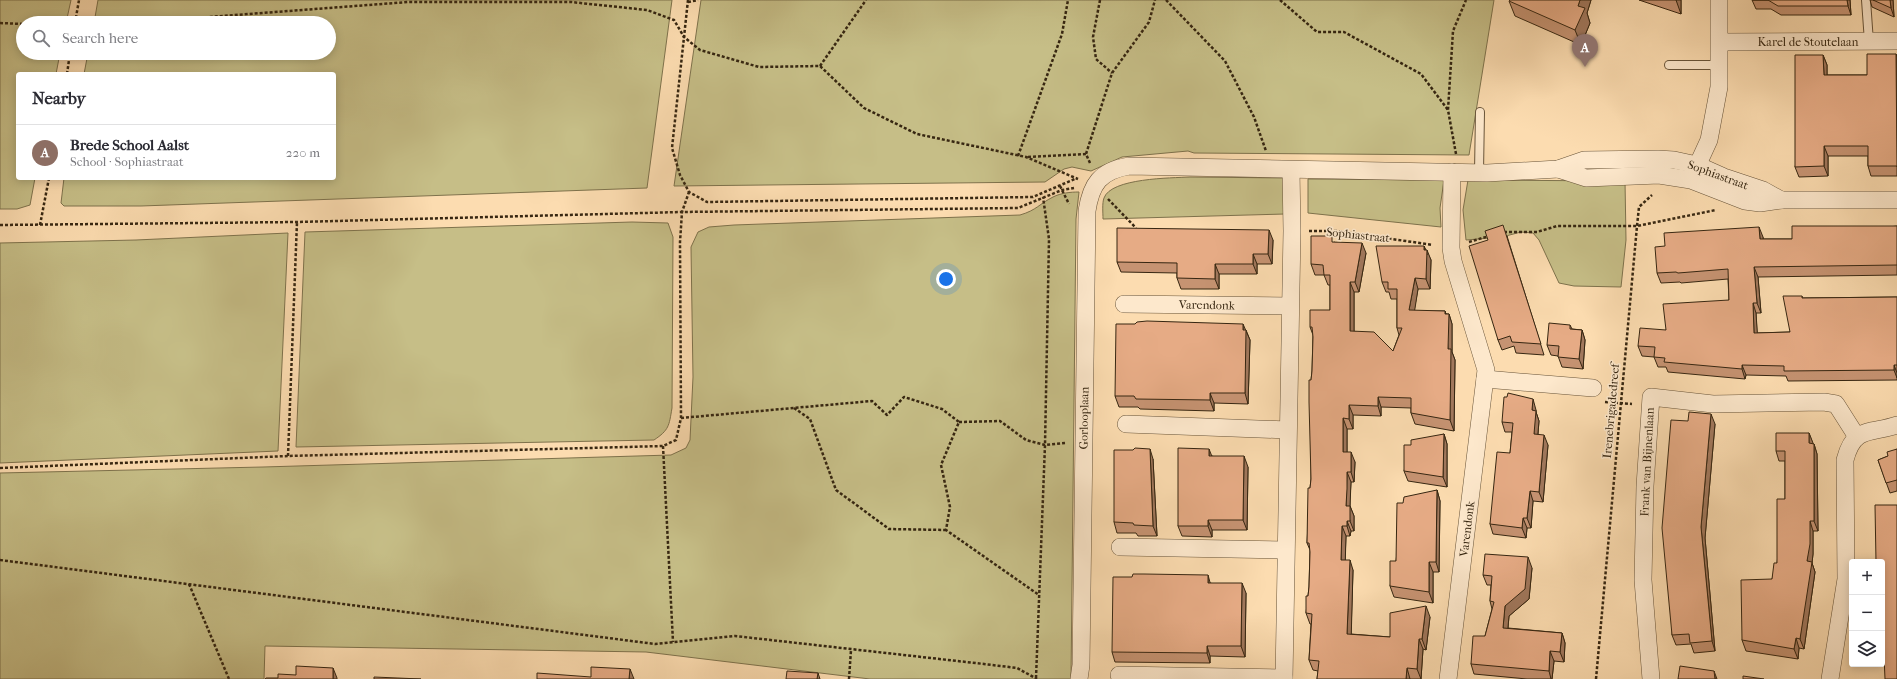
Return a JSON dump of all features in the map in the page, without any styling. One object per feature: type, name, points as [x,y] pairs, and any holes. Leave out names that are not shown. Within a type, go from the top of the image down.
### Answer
[{"type":"street","points":[[1694,172],[1709,140],[1719,87],[1720,0]]},
{"type":"street","name":"Karel de Stoutelaan","points":[[1720,42],[1897,41]]},
{"type":"street","name":"Sophiastraat","points":[[1099,180],[1118,168],[1128,166],[1479,172],[1558,169],[1584,160],[1658,159],[1674,160],[1694,172],[1724,177],[1763,190],[1781,200],[1897,200]]},
{"type":"street","points":[[1119,675],[1284,678],[1292,170]]},
{"type":"street","name":"Varendonk","points":[[1448,679],[1485,379],[1485,364],[1453,261],[1451,248],[1456,172]]},
{"type":"street","name":"Gorlooplaan","points":[[1083,674],[1087,211],[1089,195],[1099,180]]},
{"type":"street","name":"Varendonk","points":[[1124,304],[1290,306]]},
{"type":"street","points":[[1485,379],[1593,388]]},
{"type":"street","name":"Frank van Bijnenlaan","points":[[1651,679],[1643,580],[1645,486],[1651,397],[1713,404],[1824,402],[1836,404],[1857,437]]},
{"type":"street","points":[[1126,424],[1287,430]]},
{"type":"street","points":[[1830,679],[1846,579],[1845,460],[1848,446],[1857,437],[1870,430],[1897,425]]},
{"type":"street","points":[[1120,547],[1285,550]]},
{"type":"lane","points":[[1866,0],[1869,42]]},
{"type":"lane","points":[[1669,65],[1720,65]]},
{"type":"lane","points":[[1479,172],[1480,112]]},
{"type":"path","points":[[76,16],[79,0]]},
{"type":"path","points":[[230,16],[379,4],[444,2],[571,2],[647,10],[674,20],[684,37],[700,50],[759,67],[820,66],[864,108],[917,134],[1026,158],[1077,178],[1033,198],[707,202],[689,192],[680,174],[672,148],[684,37],[688,1],[698,0]]},
{"type":"path","points":[[820,66],[866,0]]},
{"type":"path","points":[[1018,156],[1062,34],[1068,0]]},
{"type":"path","points":[[1100,0],[1093,37],[1096,59],[1112,73]]},
{"type":"path","points":[[1143,228],[1135,228],[1099,180],[1086,154],[1112,73],[1150,22],[1155,0]]},
{"type":"path","points":[[1166,0],[1226,62],[1254,117],[1272,169]]},
{"type":"path","points":[[1280,0],[1317,32],[1344,32],[1421,74],[1448,110]]},
{"type":"path","points":[[1456,172],[1448,110],[1453,31],[1466,0]]},
{"type":"path","points":[[0,23],[16,24]]},
{"type":"path","points":[[67,72],[69,60]]},
{"type":"path","points":[[1026,158],[1086,154]]},
{"type":"path","points":[[40,225],[49,180]]},
{"type":"path","points":[[0,225],[297,222],[682,212],[1018,208],[1062,190],[1099,180]]},
{"type":"path","points":[[0,468],[288,456],[663,446],[676,440],[681,418],[680,242],[682,212],[689,192]]},
{"type":"path","name":"Irenebrigadedreef","points":[[1596,679],[1639,207],[1651,195],[1656,194]]},
{"type":"path","points":[[0,560],[655,644],[735,636],[1017,668],[1036,679],[1045,444],[1049,239],[1043,197]]},
{"type":"path","points":[[288,456],[297,222]]},
{"type":"path","points":[[1498,234],[1505,232],[1538,232],[1557,226],[1637,226]]},
{"type":"path","name":"Sophiastraat","points":[[1292,232],[1336,231],[1451,248],[1491,236]]},
{"type":"path","points":[[681,418],[872,401],[887,415],[904,396],[942,409],[959,422],[1000,421],[1026,440],[1045,444],[1070,443]]},
{"type":"path","points":[[1604,402],[1650,405]]},
{"type":"path","points":[[794,408],[810,419],[836,490],[889,529],[946,530],[1039,595]]},
{"type":"path","points":[[946,530],[950,507],[941,465],[959,422]]},
{"type":"path","points":[[663,446],[673,642]]},
{"type":"path","points":[[189,584],[229,679]]},
{"type":"path","points":[[849,679],[851,650]]},
{"type":"shaded area","points":[[0,0],[71,0],[68,16],[16,16],[16,60],[59,60],[56,72],[16,72],[16,180],[35,180],[30,205],[17,209],[0,209]]},
{"type":"shaded area","points":[[98,0],[672,0],[647,188],[141,206],[64,206],[61,203],[64,180],[336,180],[336,72],[84,72],[87,60],[336,60],[336,16],[95,16]]},
{"type":"shaded area","points":[[701,0],[1494,0],[1469,155],[1194,153],[1188,151],[1122,157],[1091,171],[1072,167],[1064,169],[1045,182],[674,186]]},
{"type":"shaded area","points":[[1190,177],[1286,178],[1285,214],[1103,219],[1104,198],[1109,191],[1118,186],[1142,180]]},
{"type":"shaded area","points":[[1308,179],[1444,180],[1440,208],[1441,227],[1308,213]]},
{"type":"shaded area","points":[[1468,180],[1625,181],[1626,240],[1621,287],[1574,286],[1559,283],[1539,240],[1533,233],[1521,232],[1502,237],[1466,240],[1463,210]]},
{"type":"shaded area","points":[[1079,192],[1076,219],[1071,679],[870,679],[646,652],[265,646],[264,679],[0,679],[0,473],[671,455],[686,448],[690,440],[693,377],[691,247],[698,232],[709,227],[734,225],[1020,215],[1034,209],[1056,196],[1066,193]]},
{"type":"shaded area","points":[[632,222],[668,223],[673,237],[672,408],[668,427],[654,440],[296,447],[305,232]]},
{"type":"shaded area","points":[[288,233],[278,451],[0,463],[0,243],[136,240]]},
{"type":"building","points":[[1580,0],[1578,6],[1585,8],[1575,30],[1509,1]]},
{"type":"building","points":[[1768,0],[1847,0],[1848,6],[1778,6]]},
{"type":"building","points":[[1873,0],[1890,0],[1891,8]]},
{"type":"building","points":[[1867,54],[1896,54],[1897,166],[1868,166],[1868,146],[1824,146],[1824,166],[1795,167],[1795,55],[1823,55],[1824,75],[1867,75]]},
{"type":"building","points":[[1503,225],[1541,344],[1512,342],[1510,336],[1498,340],[1469,246],[1488,240],[1485,231]]},
{"type":"building","points":[[1792,226],[1897,226],[1897,265],[1754,267],[1757,303],[1753,303],[1754,333],[1790,332],[1783,296],[1802,296],[1802,298],[1897,297],[1897,365],[1894,365],[1894,370],[1784,371],[1784,366],[1742,365],[1742,369],[1664,362],[1665,358],[1654,357],[1655,347],[1638,346],[1640,328],[1666,330],[1663,304],[1729,300],[1728,269],[1657,273],[1655,247],[1665,246],[1664,233],[1759,227],[1760,239],[1792,239]]},
{"type":"building","points":[[1117,228],[1269,230],[1268,254],[1253,254],[1253,264],[1215,264],[1215,279],[1177,278],[1177,263],[1117,262]]},
{"type":"building","points":[[1311,236],[1332,236],[1332,242],[1362,243],[1355,282],[1350,282],[1350,331],[1374,332],[1393,351],[1402,328],[1397,328],[1397,289],[1388,289],[1388,282],[1382,282],[1376,246],[1424,246],[1424,250],[1427,250],[1426,279],[1415,278],[1409,310],[1445,311],[1445,314],[1449,314],[1448,349],[1451,349],[1450,420],[1411,413],[1411,398],[1378,397],[1378,406],[1349,405],[1349,419],[1343,418],[1343,452],[1351,452],[1351,472],[1347,472],[1346,506],[1350,506],[1350,521],[1347,521],[1347,526],[1342,526],[1341,560],[1350,560],[1347,634],[1390,637],[1390,613],[1426,606],[1422,639],[1419,639],[1417,669],[1407,668],[1406,679],[1317,679],[1319,661],[1309,660],[1312,614],[1306,613],[1306,596],[1308,596],[1309,587],[1310,552],[1309,543],[1307,543],[1308,488],[1310,488],[1311,479],[1309,380],[1311,380],[1312,371],[1313,337],[1312,327],[1310,327],[1310,310],[1330,310],[1330,275],[1324,275],[1323,265],[1311,264]]},
{"type":"building","points":[[1137,322],[1243,324],[1243,330],[1246,330],[1245,393],[1210,393],[1210,400],[1136,399],[1134,396],[1115,396],[1116,324],[1135,324]]},
{"type":"building","points":[[1549,323],[1570,325],[1570,329],[1582,330],[1579,359],[1558,357],[1559,346],[1547,345]]},
{"type":"building","points":[[1508,393],[1533,399],[1532,410],[1536,411],[1534,434],[1544,435],[1539,492],[1530,491],[1527,518],[1523,518],[1522,528],[1490,524],[1497,452],[1510,453],[1513,423],[1502,422],[1504,397],[1507,397]]},
{"type":"building","points":[[1689,412],[1711,414],[1701,527],[1712,641],[1690,643],[1689,634],[1672,635],[1662,528],[1671,420],[1688,421]]},
{"type":"building","points":[[1776,433],[1809,433],[1809,443],[1814,444],[1814,521],[1810,521],[1810,544],[1807,561],[1812,562],[1800,639],[1796,638],[1794,649],[1742,640],[1741,580],[1772,579],[1774,563],[1777,563],[1777,499],[1785,499],[1785,451],[1776,451]]},
{"type":"building","points":[[1444,434],[1443,477],[1404,471],[1404,445],[1411,445],[1411,440]]},
{"type":"building","points":[[1135,448],[1150,449],[1153,526],[1114,522],[1114,450],[1133,450]]},
{"type":"building","points":[[1178,448],[1209,449],[1209,456],[1244,456],[1243,520],[1208,520],[1208,526],[1178,526]]},
{"type":"building","points":[[1897,449],[1897,480],[1886,483],[1878,460],[1888,456],[1887,452]]},
{"type":"building","points":[[1437,490],[1436,562],[1429,562],[1429,592],[1390,586],[1390,561],[1396,561],[1397,503],[1403,503],[1404,497]]},
{"type":"building","points":[[1875,505],[1897,505],[1897,679],[1885,679],[1885,559],[1876,559]]},
{"type":"building","points":[[1485,554],[1528,557],[1525,589],[1505,606],[1503,628],[1562,633],[1560,652],[1550,651],[1549,671],[1471,664],[1473,636],[1485,636],[1494,602],[1490,601],[1492,576],[1483,575]]},
{"type":"building","points":[[1133,574],[1208,575],[1208,583],[1242,583],[1241,646],[1207,646],[1207,653],[1112,652],[1113,577],[1132,577]]},
{"type":"building","points":[[296,666],[333,668],[333,679],[265,679],[278,678],[278,674],[296,675]]},
{"type":"building","points":[[1680,666],[1714,671],[1715,679],[1678,679]]},
{"type":"building","points":[[591,667],[630,669],[629,679],[537,679],[537,673],[591,677]]},
{"type":"building","points":[[787,671],[818,673],[817,679],[786,679]]},
{"type":"building","points":[[1743,676],[1764,679],[1743,679]]},
{"type":"building","points":[[374,677],[421,679],[374,679]]},
{"type":"place","name":"Brede School Aalst","points":[[1585,67]]}]
